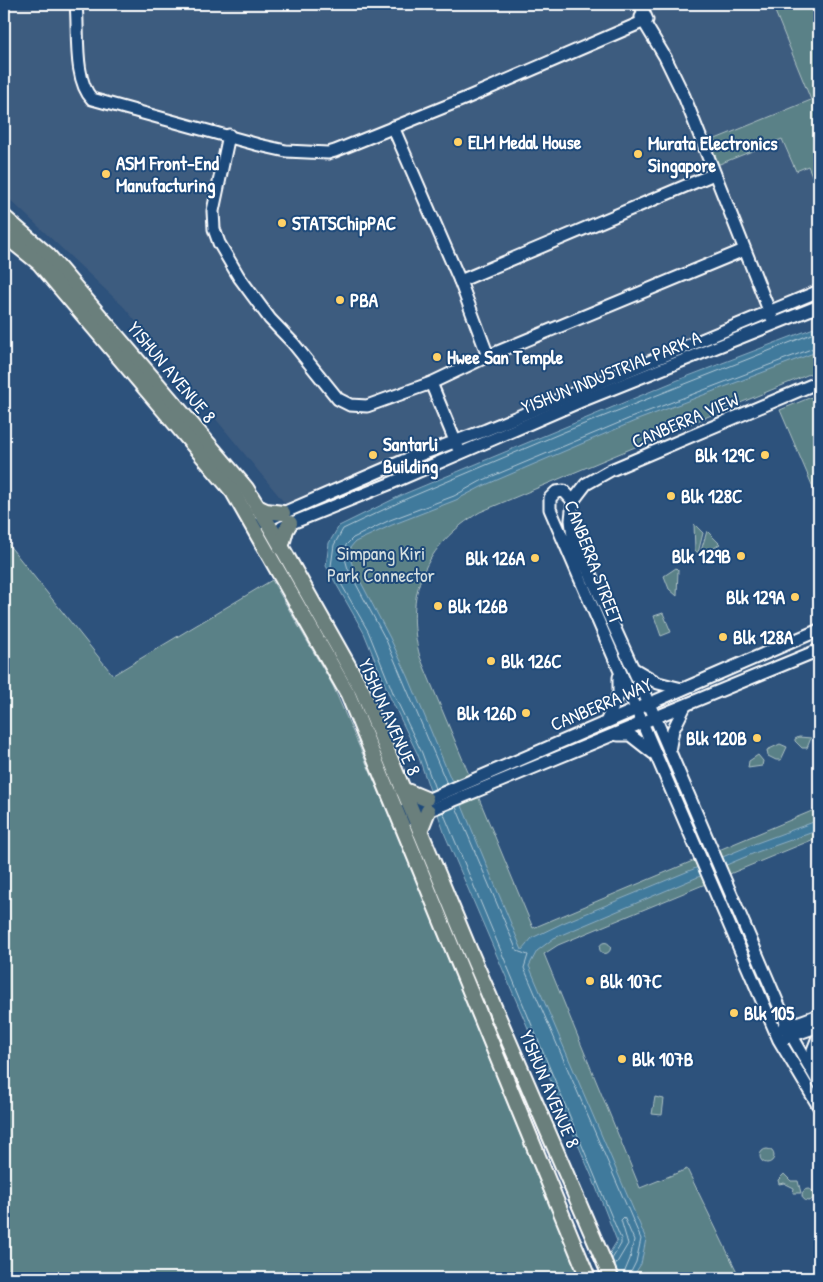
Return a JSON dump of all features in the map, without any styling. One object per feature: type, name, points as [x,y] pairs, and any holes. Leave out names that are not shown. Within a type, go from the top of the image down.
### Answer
[{"type":"main road","name":"YISHUN AVENUE 8","points":[[4,218],[48,255],[246,488],[269,525],[362,690],[402,789],[405,814],[420,830],[611,1278]]},
{"type":"main road","name":"YISHUN AVENUE 8","points":[[4,234],[39,263],[233,492],[348,694],[405,814],[588,1278]]},
{"type":"main road","points":[[257,507],[287,518],[281,548]]},
{"type":"main road","points":[[402,789],[428,805],[420,830]]},
{"type":"street","points":[[76,4],[81,79],[86,93],[92,99],[286,151],[328,153],[645,21]]},
{"type":"street","points":[[635,4],[665,57],[775,325]]},
{"type":"street","points":[[640,4],[645,21]]},
{"type":"street","points":[[393,127],[460,281],[488,356]]},
{"type":"street","points":[[229,136],[213,211],[214,229],[219,243],[239,277],[270,319],[293,343],[338,399],[350,405],[367,406],[431,383],[488,356],[744,250]]},
{"type":"street","points":[[460,281],[714,174]]},
{"type":"street","name":"YISHUN INDUSTRIAL PARK A","points":[[287,518],[403,460],[456,442],[819,291]]},
{"type":"street","name":"YISHUN INDUSTRIAL PARK A","points":[[256,531],[460,453],[579,402],[819,306]]},
{"type":"street","name":"CANBERRA VIEW","points":[[573,501],[586,484],[612,470],[819,382]]},
{"type":"street","points":[[431,383],[460,453]]},
{"type":"street","name":"CANBERRA STREET","points":[[819,1083],[791,1031],[712,853],[649,703],[573,536],[570,520],[573,501],[564,492],[556,492],[550,498],[550,509],[634,708],[777,1036],[819,1107]]},
{"type":"street","name":"CANBERRA WAY","points":[[428,805],[459,785],[634,708],[819,630]]},
{"type":"street","name":"CANBERRA WAY","points":[[405,814],[428,805],[463,796],[656,719],[819,650]]},
{"type":"street","points":[[634,669],[658,683],[682,689]]},
{"type":"street","points":[[608,720],[619,693],[619,671]]},
{"type":"street","points":[[669,751],[673,730],[685,706]]},
{"type":"street","points":[[615,735],[630,735],[655,754]]},
{"type":"street","points":[[791,1031],[819,1015]]},
{"type":"street","points":[[777,1036],[791,1031],[819,1026]]},
{"type":"street","points":[[813,1072],[813,1050],[819,1035]]},
{"type":"shaded area","points":[[14,4],[819,4],[819,306],[302,524],[124,307],[4,194],[4,7]]},
{"type":"green space","points":[[772,4],[819,4],[819,192],[808,166],[796,171],[782,139],[717,165],[708,142],[811,100]]},
{"type":"green space","name":"Simpang Kiri Park Connector","points":[[819,336],[819,370],[480,512],[461,525],[432,556],[423,573],[417,592],[414,612],[415,634],[420,657],[533,928],[819,808],[819,837],[558,945],[544,954],[640,1188],[687,1169],[739,1276],[733,1278],[615,1278],[628,1228],[336,567],[346,533]]},
{"type":"green space","points":[[819,394],[819,490],[815,492],[780,410]]},
{"type":"green space","points":[[694,524],[703,533],[698,553],[695,550]]},
{"type":"green space","points":[[707,531],[720,544],[703,555],[700,554]]},
{"type":"green space","points":[[4,539],[113,675],[272,580],[333,686],[402,845],[538,1179],[583,1278],[4,1278]]},
{"type":"green space","points":[[676,568],[678,570],[677,596],[669,589],[664,576]]},
{"type":"green space","points":[[663,613],[671,632],[661,636],[654,616]]},
{"type":"green space","points":[[799,737],[811,738],[807,748],[802,748],[795,741]]},
{"type":"green space","points":[[780,744],[787,747],[781,760],[768,756],[767,750]]},
{"type":"green space","points":[[758,755],[763,761],[762,766],[748,768],[749,761]]},
{"type":"green space","points":[[605,942],[611,948],[605,954],[599,948]]},
{"type":"green space","points":[[655,1097],[664,1099],[662,1115],[652,1114]]},
{"type":"green space","points":[[764,1149],[770,1149],[774,1156],[770,1163],[764,1163],[760,1159],[760,1153]]},
{"type":"green space","points":[[784,1174],[791,1181],[798,1181],[801,1193],[793,1193],[794,1188],[784,1183],[779,1184],[778,1180]]},
{"type":"green space","points":[[806,1189],[810,1189],[814,1195],[810,1201],[806,1201],[802,1197],[802,1193]]},
{"type":"water","points":[[819,326],[819,351],[635,421],[483,486],[456,500],[392,525],[355,542],[349,549],[353,567],[408,676],[522,950],[532,938],[563,923],[754,844],[819,820],[819,830],[757,852],[554,938],[537,951],[529,966],[646,1239],[641,1264],[632,1278],[594,1278],[617,1241],[592,1177],[445,835],[418,755],[390,697],[364,633],[326,566],[329,543],[339,526],[404,494],[678,380]]},
{"type":"place","name":"ELM Medal House","points":[[458,142]]},
{"type":"place","name":"Murata Electronics Singapore","points":[[638,154]]},
{"type":"place","name":"ASM Front-End Manufacturing","points":[[106,174]]},
{"type":"place","name":"STATSChipPAC","points":[[282,223]]},
{"type":"place","name":"PBA","points":[[340,300]]},
{"type":"place","name":"Hwee San Temple","points":[[437,357]]},
{"type":"place","name":"Santarli Building","points":[[373,455]]},
{"type":"place","name":"Blk 129C","points":[[765,455]]},
{"type":"place","name":"Blk 128C","points":[[671,496]]},
{"type":"place","name":"Blk 129B","points":[[741,556]]},
{"type":"place","name":"Blk 126A","points":[[535,558]]},
{"type":"place","name":"Blk 129A","points":[[795,597]]},
{"type":"place","name":"Blk 126B","points":[[438,606]]},
{"type":"place","name":"Blk 128A","points":[[723,637]]},
{"type":"place","name":"Blk 126C","points":[[491,661]]},
{"type":"place","name":"Blk 126D","points":[[526,713]]},
{"type":"place","name":"Blk 120B","points":[[757,738]]},
{"type":"place","name":"Blk 107C","points":[[590,981]]},
{"type":"place","name":"Blk 105","points":[[734,1013]]},
{"type":"place","name":"Blk 107B","points":[[622,1059]]}]
